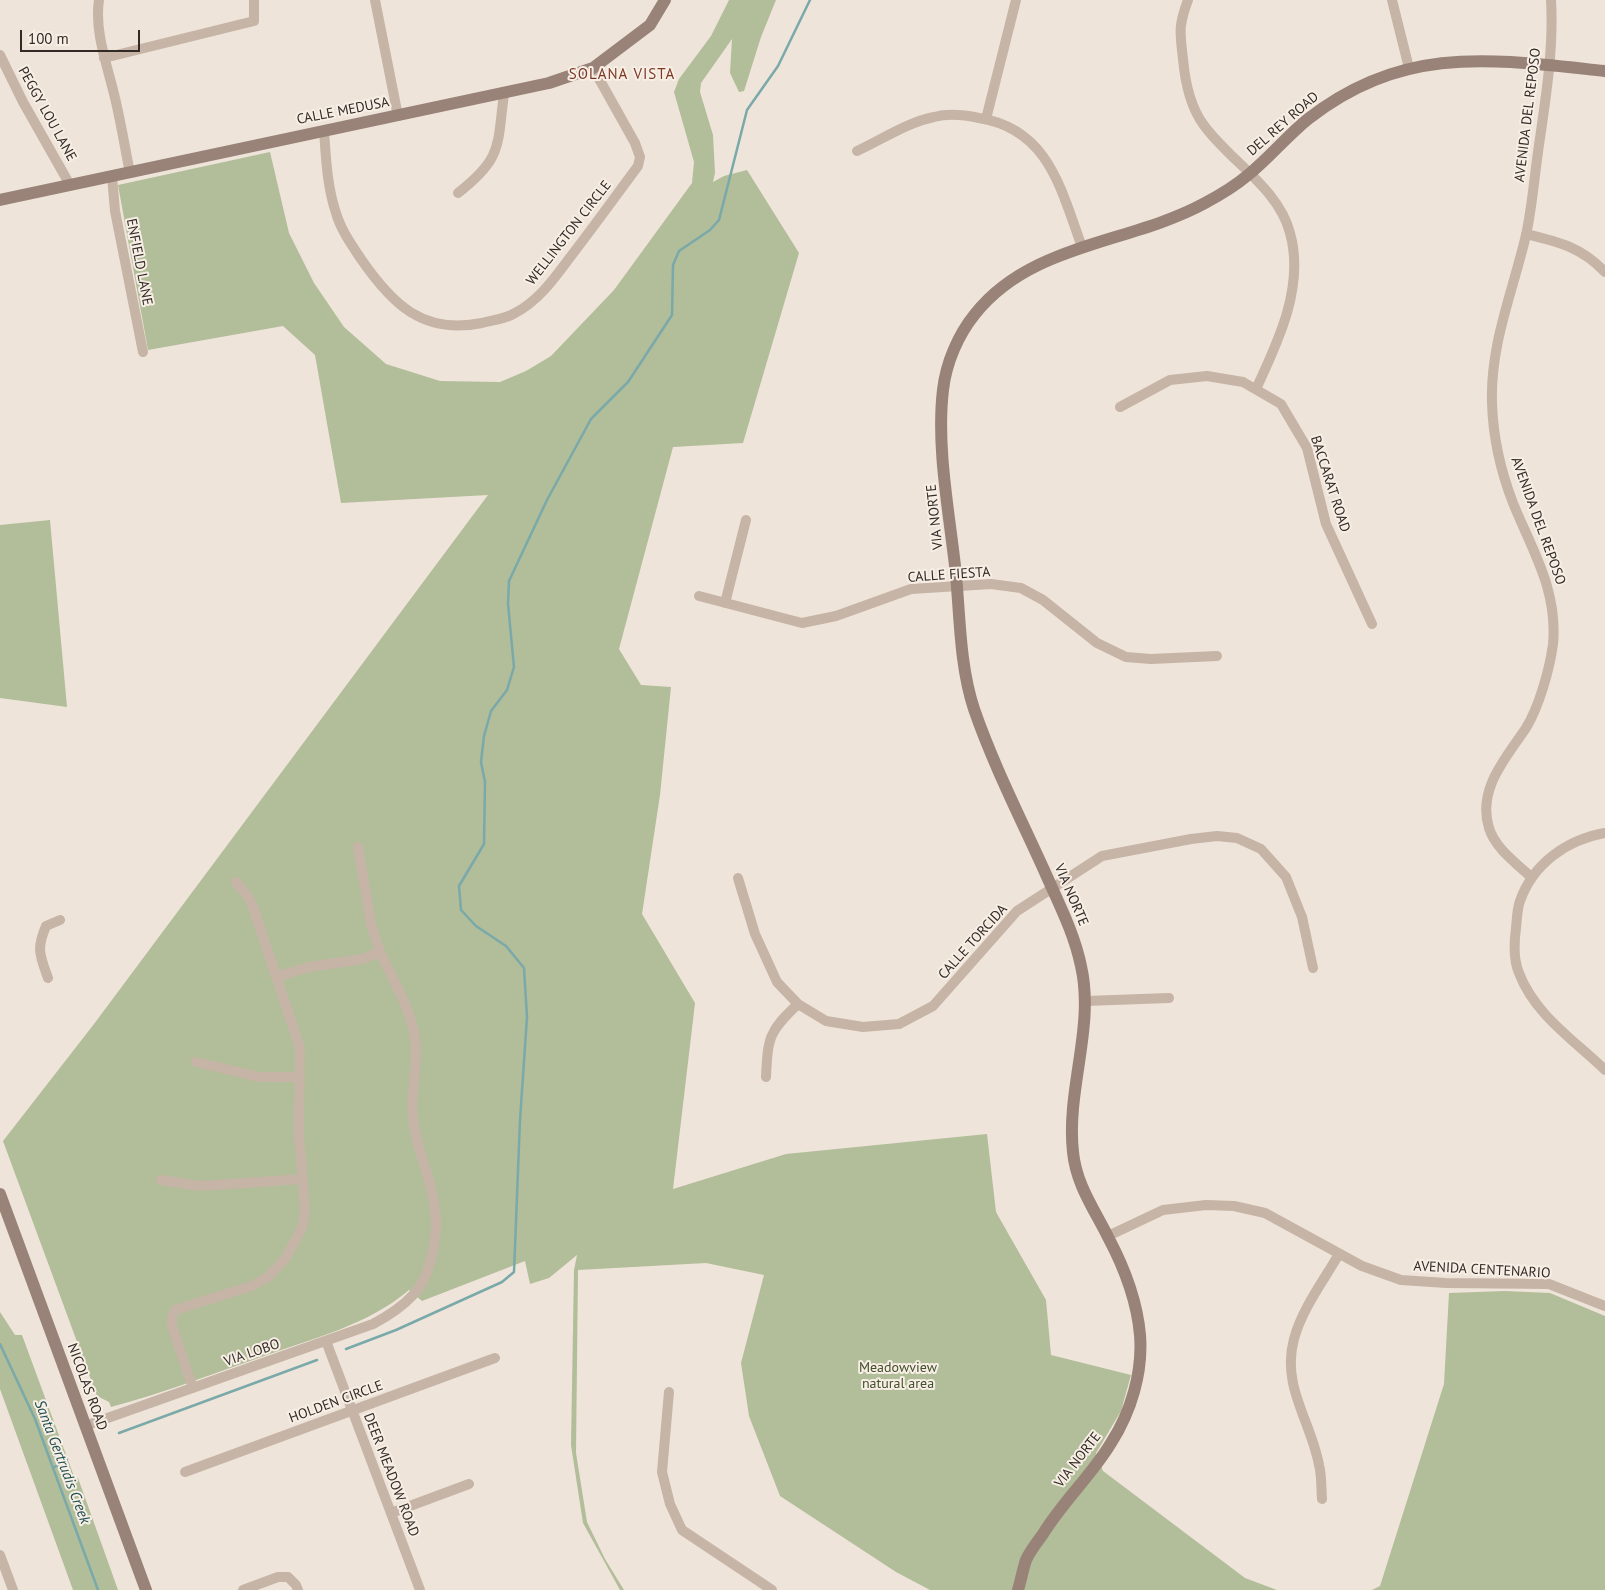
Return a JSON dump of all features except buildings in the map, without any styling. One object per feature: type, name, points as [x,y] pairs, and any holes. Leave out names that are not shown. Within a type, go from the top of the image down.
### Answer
[{"type":"street","points":[[99,0],[97,10],[104,58],[115,96],[130,173]]},
{"type":"street","points":[[104,58],[254,21],[254,0]]},
{"type":"street","points":[[375,0],[398,116]]},
{"type":"street","name":"CALLE MEDUSA","points":[[0,200],[549,83],[593,68],[650,25],[665,0]]},
{"type":"street","points":[[986,119],[1016,0]]},
{"type":"street","points":[[1188,0],[1179,23],[1186,85],[1202,123],[1272,197],[1290,232],[1294,274],[1279,340],[1256,389]]},
{"type":"street","points":[[1392,0],[1409,68]]},
{"type":"street","name":"AVENIDA DEL REPOSO","points":[[1531,877],[1504,852],[1489,829],[1486,808],[1488,792],[1504,756],[1527,726],[1542,690],[1553,644],[1551,598],[1537,552],[1512,502],[1498,452],[1492,403],[1495,352],[1526,234],[1550,65],[1553,28],[1551,0]]},
{"type":"street","name":"PEGGY LOU LANE","points":[[0,55],[23,102],[70,185]]},
{"type":"street","name":"DEL REY ROAD","points":[[1082,247],[1188,212],[1224,193],[1249,174],[1302,124],[1339,96],[1375,79],[1409,68],[1494,60],[1605,71]]},
{"type":"street","name":"WELLINGTON CIRCLE","points":[[324,131],[328,180],[336,214],[346,236],[387,294],[407,310],[426,320],[447,325],[471,325],[495,320],[514,314],[534,300],[582,242],[638,166],[640,157],[635,143],[593,68]]},
{"type":"street","points":[[458,193],[485,168],[495,153],[500,137],[504,94]]},
{"type":"street","points":[[857,151],[934,116],[962,115],[986,119],[1014,128],[1039,149],[1057,178],[1082,247]]},
{"type":"street","name":"ENFIELD LANE","points":[[112,176],[115,211],[143,352]]},
{"type":"street","points":[[1526,234],[1561,242],[1590,256],[1605,272]]},
{"type":"street","name":"VIA NORTE","points":[[1018,1590],[1027,1559],[1058,1510],[1111,1445],[1126,1414],[1138,1382],[1140,1336],[1130,1284],[1108,1236],[1083,1192],[1073,1152],[1074,1098],[1086,1001],[1082,970],[1070,928],[987,744],[971,701],[962,641],[942,440],[943,387],[955,345],[974,315],[999,288],[1031,268],[1082,247]]},
{"type":"street","name":"BACCARAT ROAD","points":[[1120,407],[1170,380],[1207,376],[1243,382],[1281,404],[1307,448],[1326,524],[1372,624]]},
{"type":"street","points":[[725,603],[746,520]]},
{"type":"street","name":"CALLE FIESTA","points":[[699,596],[802,623],[836,616],[911,589],[992,584],[1021,588],[1042,600],[1096,643],[1126,657],[1151,659],[1217,656]]},
{"type":"street","points":[[1605,832],[1564,847],[1542,864],[1531,877],[1519,903],[1514,946],[1518,973],[1542,1010],[1563,1034],[1605,1070]]},
{"type":"street","name":"CALLE TORCIDA","points":[[738,878],[755,934],[777,982],[798,1004],[826,1021],[863,1027],[899,1024],[933,1006],[1018,911],[1053,890],[1102,856],[1191,839],[1217,836],[1237,838],[1262,849],[1286,876],[1302,918],[1313,968]]},
{"type":"street","points":[[276,976],[309,967],[362,958],[380,952],[371,924],[358,847]]},
{"type":"street","points":[[193,1388],[172,1326],[172,1317],[175,1310],[252,1286],[268,1277],[285,1259],[302,1228],[305,1211],[299,1077],[300,1048],[249,898],[236,882]]},
{"type":"street","points":[[48,978],[40,960],[40,942],[46,926],[60,920]]},
{"type":"street","name":"VIA LOBO","points":[[85,1426],[373,1324],[404,1304],[418,1289],[434,1248],[437,1229],[435,1208],[413,1118],[416,1052],[414,1029],[408,1011],[380,952]]},
{"type":"street","points":[[1086,1001],[1169,998]]},
{"type":"street","points":[[766,1077],[768,1046],[777,1024],[798,1004]]},
{"type":"street","points":[[196,1062],[260,1077],[299,1077]]},
{"type":"street","points":[[161,1180],[199,1186],[303,1179]]},
{"type":"street","name":"NICOLAS ROAD","points":[[0,1194],[146,1590]]},
{"type":"street","name":"AVENIDA CENTENARIO","points":[[1108,1236],[1163,1210],[1206,1205],[1234,1206],[1266,1213],[1362,1266],[1401,1280],[1446,1283],[1549,1284],[1605,1306]]},
{"type":"street","points":[[1322,1499],[1319,1464],[1297,1401],[1290,1364],[1299,1323],[1339,1254]]},
{"type":"street","name":"DEER MEADOW ROAD","points":[[326,1341],[420,1590]]},
{"type":"street","name":"HOLDEN CIRCLE","points":[[185,1472],[495,1358]]},
{"type":"street","points":[[669,1392],[662,1472],[670,1504],[682,1530],[772,1590]]},
{"type":"street","points":[[391,1513],[469,1484]]},
{"type":"street","points":[[0,1555],[3,1571],[13,1590]]},
{"type":"street","points":[[243,1590],[278,1577],[288,1577],[298,1590]]},
{"type":"green space","name":"Meadowview natural area","points":[[729,0],[776,0],[761,37],[744,91],[739,92],[730,73],[732,39],[701,83],[700,92],[713,135],[715,173],[713,182],[724,176],[747,170],[799,253],[743,443],[673,447],[619,649],[641,685],[671,687],[660,795],[642,914],[695,1003],[673,1189],[786,1154],[987,1134],[996,1212],[1046,1300],[1051,1355],[1131,1375],[1121,1411],[1096,1453],[1103,1471],[1245,1578],[1277,1590],[930,1590],[896,1572],[780,1496],[749,1416],[741,1363],[764,1275],[706,1263],[578,1270],[576,1453],[587,1522],[605,1559],[624,1590],[620,1590],[583,1523],[571,1445],[574,1270],[577,1255],[549,1278],[530,1284],[525,1261],[422,1301],[409,1290],[376,1313],[358,1322],[188,1383],[111,1407],[109,1402],[97,1396],[3,1141],[94,1024],[488,495],[341,503],[315,355],[283,326],[148,350],[118,185],[270,152],[289,233],[314,283],[344,327],[386,364],[440,381],[500,382],[526,371],[551,356],[614,290],[692,183],[694,162],[674,92],[679,79],[711,36]]},
{"type":"green space","points":[[50,520],[67,707],[0,698],[0,525]]},
{"type":"green space","points":[[1505,1291],[1550,1293],[1605,1316],[1605,1590],[1372,1590],[1380,1586],[1444,1384],[1449,1293]]},
{"type":"green space","points":[[0,1312],[15,1335],[22,1335],[75,1479],[78,1478],[118,1590],[73,1590],[0,1389]]},
{"type":"waterway","points":[[346,1349],[396,1330],[502,1282],[514,1272],[520,1120],[527,1017],[524,968],[506,946],[476,926],[461,910],[459,886],[484,844],[485,782],[481,762],[484,736],[491,711],[507,690],[514,667],[508,604],[509,581],[547,500],[591,419],[628,382],[672,315],[673,265],[679,251],[710,230],[719,220],[747,110],[778,66],[810,0]]},
{"type":"waterway","name":"Santa Gertrudis Creek","points":[[0,1344],[35,1419],[98,1590]]},
{"type":"waterway","points":[[119,1433],[317,1360]]},
{"type":"waterway","points":[[53,1468],[67,1459]]},
{"type":"district","name":"SOLANA VISTA","points":[[622,75]]}]
